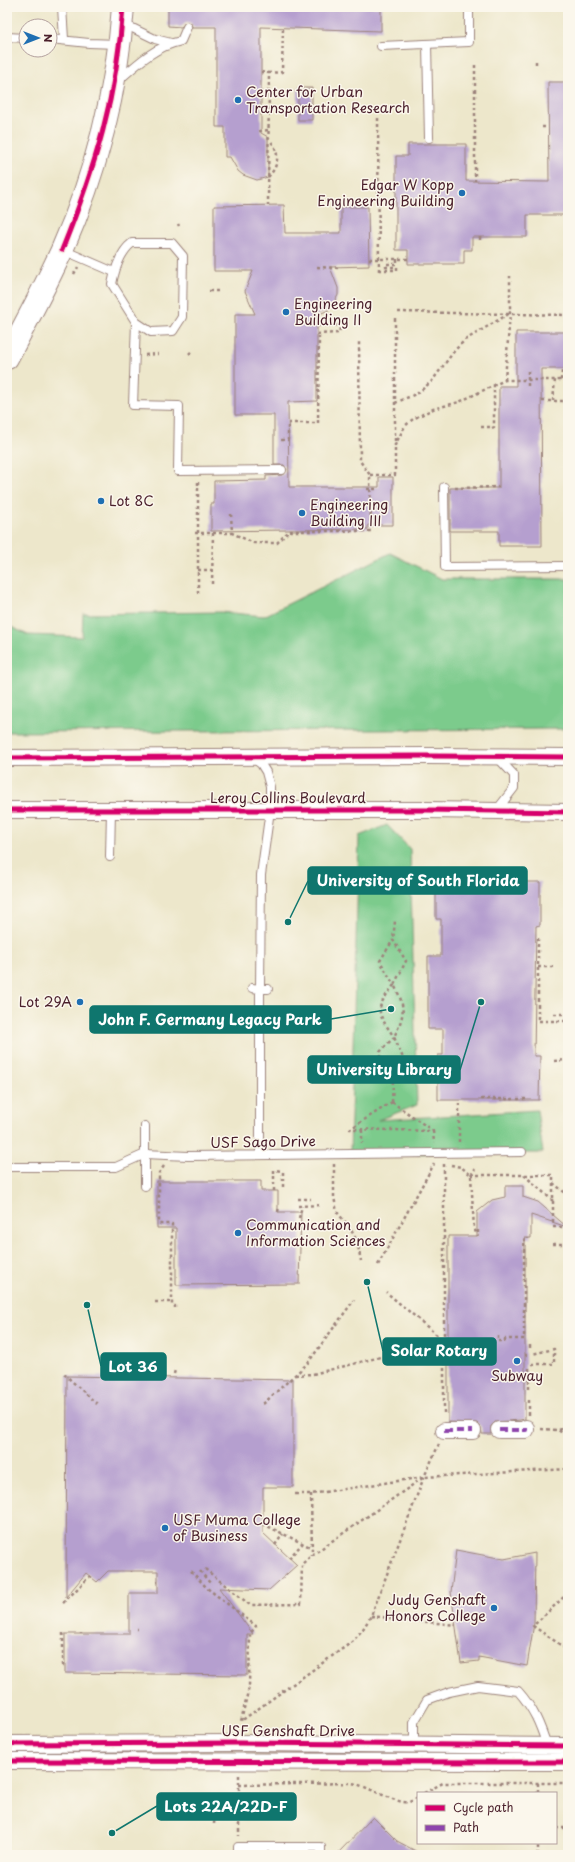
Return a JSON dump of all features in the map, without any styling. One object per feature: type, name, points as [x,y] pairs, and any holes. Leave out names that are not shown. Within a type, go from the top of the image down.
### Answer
[{"type":"street","points":[[7,358],[30,316],[62,250],[90,175],[114,84],[121,25]]},
{"type":"street","points":[[7,758],[568,757]]},
{"type":"street","name":"Leroy Collins Boulevard","points":[[7,810],[568,812]]},
{"type":"street","points":[[499,1430],[526,1430],[526,1428]]},
{"type":"street","points":[[444,1431],[473,1431]]},
{"type":"street","name":"USF Genshaft Drive","points":[[7,1744],[414,1744],[568,1746]]},
{"type":"street","points":[[7,1761],[568,1762]]},
{"type":"lane","points":[[62,7],[64,39]]},
{"type":"lane","points":[[381,46],[469,42],[469,7]]},
{"type":"lane","points":[[58,39],[89,44],[121,25],[155,39],[171,43]]},
{"type":"lane","points":[[114,84],[154,52],[171,43],[181,41],[186,27]]},
{"type":"lane","points":[[7,37],[18,38]]},
{"type":"lane","points":[[427,44],[429,138]]},
{"type":"lane","points":[[132,243],[172,243],[183,256],[182,317],[173,332],[163,334],[151,332],[136,322],[112,284],[114,272],[125,248],[132,243]]},
{"type":"lane","points":[[62,250],[114,272]]},
{"type":"lane","points":[[136,322],[133,405],[179,406],[178,471],[282,470]]},
{"type":"lane","points":[[446,488],[445,567],[568,566]]},
{"type":"lane","points":[[251,757],[261,764],[266,772],[270,786],[270,810],[261,875],[260,1155]]},
{"type":"lane","points":[[495,811],[514,788],[514,775],[497,757]]},
{"type":"lane","points":[[110,857],[111,810]]},
{"type":"lane","points":[[145,1126],[145,1186]]},
{"type":"lane","name":"USF Sago Drive","points":[[7,1167],[116,1167],[145,1154],[170,1156],[522,1152]]},
{"type":"lane","points":[[414,1744],[414,1722],[427,1700],[449,1692],[478,1686],[518,1690],[530,1705],[539,1722],[547,1746]]},
{"type":"lane","points":[[238,1855],[238,1847],[321,1847],[321,1855]]},
{"type":"path","points":[[261,72],[282,72],[284,27]]},
{"type":"path","points":[[475,65],[475,181]]},
{"type":"path","points":[[268,206],[269,73]]},
{"type":"path","points":[[378,118],[379,271],[397,270],[397,267],[386,267],[386,264],[397,264],[397,259]]},
{"type":"path","points":[[542,127],[548,127]]},
{"type":"path","points":[[259,131],[269,130]]},
{"type":"path","points":[[268,177],[274,170],[277,158],[276,149],[269,138]]},
{"type":"path","points":[[369,259],[408,259]]},
{"type":"path","points":[[317,267],[340,268]]},
{"type":"path","points":[[505,380],[510,313],[510,276]]},
{"type":"path","points":[[209,291],[221,291]]},
{"type":"path","points":[[398,312],[568,315]]},
{"type":"path","points":[[394,403],[418,393],[432,381],[455,350],[465,340],[510,313]]},
{"type":"path","points":[[370,475],[394,475],[394,318]]},
{"type":"path","points":[[281,440],[288,440],[288,423],[318,423],[318,334],[339,333],[340,326],[317,326]]},
{"type":"path","points":[[197,533],[232,533],[254,543],[277,543],[289,531],[371,531],[370,475],[360,461],[359,342]]},
{"type":"path","points":[[143,355],[158,354]]},
{"type":"path","points":[[528,369],[528,386]]},
{"type":"path","points":[[561,380],[562,371],[568,371]]},
{"type":"path","points":[[394,445],[406,426],[413,419],[433,409],[459,402],[505,380],[568,380]]},
{"type":"path","points":[[553,401],[554,380]]},
{"type":"path","points":[[481,427],[494,427],[494,386]]},
{"type":"path","points":[[542,401],[568,401]]},
{"type":"path","points":[[198,480],[198,593]]},
{"type":"path","points":[[446,488],[498,487]]},
{"type":"path","points":[[368,489],[379,489]]},
{"type":"path","points":[[231,514],[232,533]]},
{"type":"path","points":[[212,584],[213,533]]},
{"type":"path","points":[[198,570],[212,570]]},
{"type":"path","points":[[393,1082],[380,1071],[380,1052],[394,1037],[403,1018],[403,1001],[380,961],[393,940],[395,921]]},
{"type":"path","points":[[538,938],[536,1013],[538,1021],[568,1021]]},
{"type":"path","points":[[392,1102],[393,1082],[403,1066],[403,1058],[394,1037],[380,1016],[380,1004],[394,985],[406,961],[393,940]]},
{"type":"path","points":[[538,967],[554,967]]},
{"type":"path","points":[[554,1014],[568,1014]]},
{"type":"path","points":[[554,1061],[564,1060]]},
{"type":"path","points":[[481,1099],[527,1099]]},
{"type":"path","points":[[459,1100],[459,1135]]},
{"type":"path","points":[[392,1102],[433,1131],[350,1129],[392,1102]]},
{"type":"path","points":[[283,1164],[283,1187]]},
{"type":"path","points":[[328,1164],[339,1164]]},
{"type":"path","points":[[334,1164],[334,1198],[337,1212],[350,1228],[357,1241],[361,1261]]},
{"type":"path","points":[[426,1164],[444,1164],[460,1167],[472,1175],[553,1175],[553,1225],[568,1227]]},
{"type":"path","points":[[378,1265],[434,1164]]},
{"type":"path","points":[[191,1571],[207,1588],[256,1626],[250,1634],[249,1687],[241,1721],[352,1642],[363,1629],[371,1616],[424,1477],[444,1431],[444,1164]]},
{"type":"path","points":[[155,1302],[173,1306],[172,1224],[159,1224],[158,1173],[162,1167],[169,1165]]},
{"type":"path","points":[[475,1169],[472,1175],[474,1229],[478,1234],[478,1228]]},
{"type":"path","points":[[274,1191],[274,1170],[283,1171]]},
{"type":"path","points":[[523,1175],[553,1200]]},
{"type":"path","points":[[553,1183],[568,1195]]},
{"type":"path","points":[[298,1199],[311,1199]]},
{"type":"path","points":[[298,1206],[322,1206]]},
{"type":"path","points":[[299,1218],[302,1206]]},
{"type":"path","points":[[278,1212],[279,1207]]},
{"type":"path","points":[[505,1340],[524,1339],[524,1240],[527,1239]]},
{"type":"path","points":[[553,1244],[568,1244]]},
{"type":"path","points":[[173,1253],[176,1257]]},
{"type":"path","points":[[386,1292],[444,1341]]},
{"type":"path","points":[[263,1404],[307,1364],[354,1300]]},
{"type":"path","points":[[295,1375],[313,1374],[444,1341],[525,1340]]},
{"type":"path","points":[[532,1354],[554,1349],[554,1364],[532,1364]]},
{"type":"path","points":[[529,1367],[529,1389]]},
{"type":"path","points":[[174,1374],[175,1370]]},
{"type":"path","points":[[64,1374],[97,1404]]},
{"type":"path","points":[[558,1430],[568,1426]]},
{"type":"path","points":[[295,1494],[312,1494],[424,1477],[568,1469]]},
{"type":"path","points":[[205,1569],[250,1604],[301,1604],[302,1564],[312,1555],[424,1477]]},
{"type":"path","points":[[312,1494],[312,1555]]},
{"type":"path","points":[[263,1524],[312,1548]]},
{"type":"path","points":[[275,1545],[283,1534]]},
{"type":"path","points":[[289,1558],[303,1543]]},
{"type":"path","points":[[200,1571],[210,1582]]},
{"type":"path","points":[[63,1603],[90,1576]]},
{"type":"path","points":[[568,1593],[533,1626],[568,1650]]},
{"type":"path","points":[[371,1616],[456,1625]]},
{"type":"path","points":[[63,1633],[65,1638],[63,1665],[66,1666]]},
{"type":"path","points":[[239,1774],[239,1840]]},
{"type":"path","points":[[239,1785],[352,1783],[363,1785],[391,1798],[409,1802],[417,1798]]},
{"type":"path","points":[[426,1792],[442,1783],[568,1783]]},
{"type":"path","points":[[538,1783],[538,1792]]},
{"type":"path","points":[[214,1824],[214,1811],[239,1811]]},
{"type":"path","points":[[557,1828],[568,1828]]},
{"type":"path","points":[[538,1844],[538,1855]]},
{"type":"green space","points":[[390,553],[442,579],[568,579],[568,729],[7,732],[7,625],[28,635],[82,637],[83,614],[221,612],[264,616]]},
{"type":"green space","points":[[387,825],[410,849],[417,1105],[378,1120],[537,1110],[543,1153],[350,1154],[359,836]]},
{"type":"building","points":[[168,7],[381,7],[381,31],[261,27],[261,133],[268,137],[268,177],[257,180],[243,175],[238,171],[230,157],[225,157],[225,127],[216,127],[216,27],[192,27],[191,23],[187,22],[181,27],[168,26]]},
{"type":"building","name":"Edgar W Kopp Engineering Building","points":[[548,82],[568,82],[568,215],[527,215],[527,237],[472,237],[472,250],[464,250],[464,264],[408,264],[408,250],[396,250],[396,156],[408,156],[408,144],[466,144],[466,181],[549,182]]},
{"type":"building","points":[[298,88],[312,88],[312,120],[298,120]]},
{"type":"building","name":"Engineering Building II","points":[[284,205],[285,233],[341,233],[341,207],[368,207],[369,266],[330,267],[338,288],[338,295],[331,309],[317,315],[317,401],[288,402],[289,487],[379,487],[379,477],[393,477],[393,525],[368,525],[368,529],[211,531],[211,504],[214,504],[214,481],[266,480],[266,476],[282,475],[287,470],[284,465],[274,465],[274,415],[235,415],[235,314],[255,314],[245,291],[253,271],[214,271],[214,206]]},
{"type":"building","points":[[516,332],[568,332],[568,369],[541,369],[542,546],[499,546],[499,531],[450,531],[450,488],[499,488],[499,386],[516,386]]},
{"type":"building","points":[[436,882],[540,882],[540,925],[536,926],[534,1056],[540,1056],[539,1100],[438,1100],[438,1055],[443,1055],[443,1029],[428,1029],[428,956],[441,956],[441,919],[436,919]]},
{"type":"building","name":"Communication and Information Sciences","points":[[157,1181],[261,1181],[261,1191],[278,1191],[278,1212],[301,1212],[299,1284],[176,1285],[176,1228],[157,1228]]},
{"type":"building","points":[[505,1186],[523,1186],[523,1197],[538,1202],[567,1227],[531,1215],[531,1238],[525,1238],[525,1419],[495,1422],[491,1426],[491,1434],[482,1434],[481,1427],[477,1423],[448,1422],[448,1236],[477,1236],[477,1212],[492,1200],[505,1197]]},
{"type":"building","name":"USF Muma College of Business","points":[[67,1376],[293,1380],[293,1487],[263,1487],[263,1533],[297,1565],[269,1590],[219,1588],[253,1634],[247,1634],[247,1675],[65,1673],[65,1634],[129,1634],[129,1593],[158,1593],[158,1571],[108,1571],[97,1582],[86,1573],[66,1597]]},
{"type":"building","name":"Judy Genshaft Honors College","points":[[456,1550],[504,1559],[535,1553],[534,1623],[527,1666],[479,1657],[479,1661],[461,1663],[451,1592]]},
{"type":"building","points":[[373,1817],[397,1841],[423,1855],[336,1855]]},
{"type":"marked path","points":[[499,1430],[526,1430],[526,1428]]},
{"type":"marked path","points":[[444,1431],[473,1431]]},
{"type":"cycle path","points":[[62,250],[85,190],[103,131],[116,71],[123,7]]},
{"type":"cycle path","points":[[7,758],[427,756],[568,757]]},
{"type":"cycle path","points":[[7,810],[427,810],[568,812]]},
{"type":"cycle path","points":[[7,1744],[240,1743],[568,1746]]},
{"type":"cycle path","points":[[7,1761],[568,1762]]},
{"type":"place","name":"Center for Urban Transportation Research","points":[[238,100]]},
{"type":"place","name":"Edgar W Kopp Engineering Building","points":[[462,193]]},
{"type":"place","name":"Engineering Building II","points":[[286,312]]},
{"type":"place","name":"Lot 8C","points":[[101,501]]},
{"type":"place","name":"Engineering Building III","points":[[302,513]]},
{"type":"place","name":"University of South Florida","points":[[288,922]]},
{"type":"place","name":"Lot 29A","points":[[80,1002]]},
{"type":"place","name":"University Library","points":[[481,1002]]},
{"type":"place","name":"John F. Germany Legacy Park","points":[[391,1009]]},
{"type":"place","name":"Communication and Information Sciences","points":[[238,1233]]},
{"type":"place","name":"Solar Rotary","points":[[367,1282]]},
{"type":"place","name":"Lot 36","points":[[87,1305]]},
{"type":"place","name":"Subway","points":[[517,1361]]},
{"type":"place","name":"USF Muma College of Business","points":[[165,1528]]},
{"type":"place","name":"Judy Genshaft Honors College","points":[[494,1608]]},
{"type":"place","name":"Lots 22A/22D-F","points":[[112,1833]]}]
